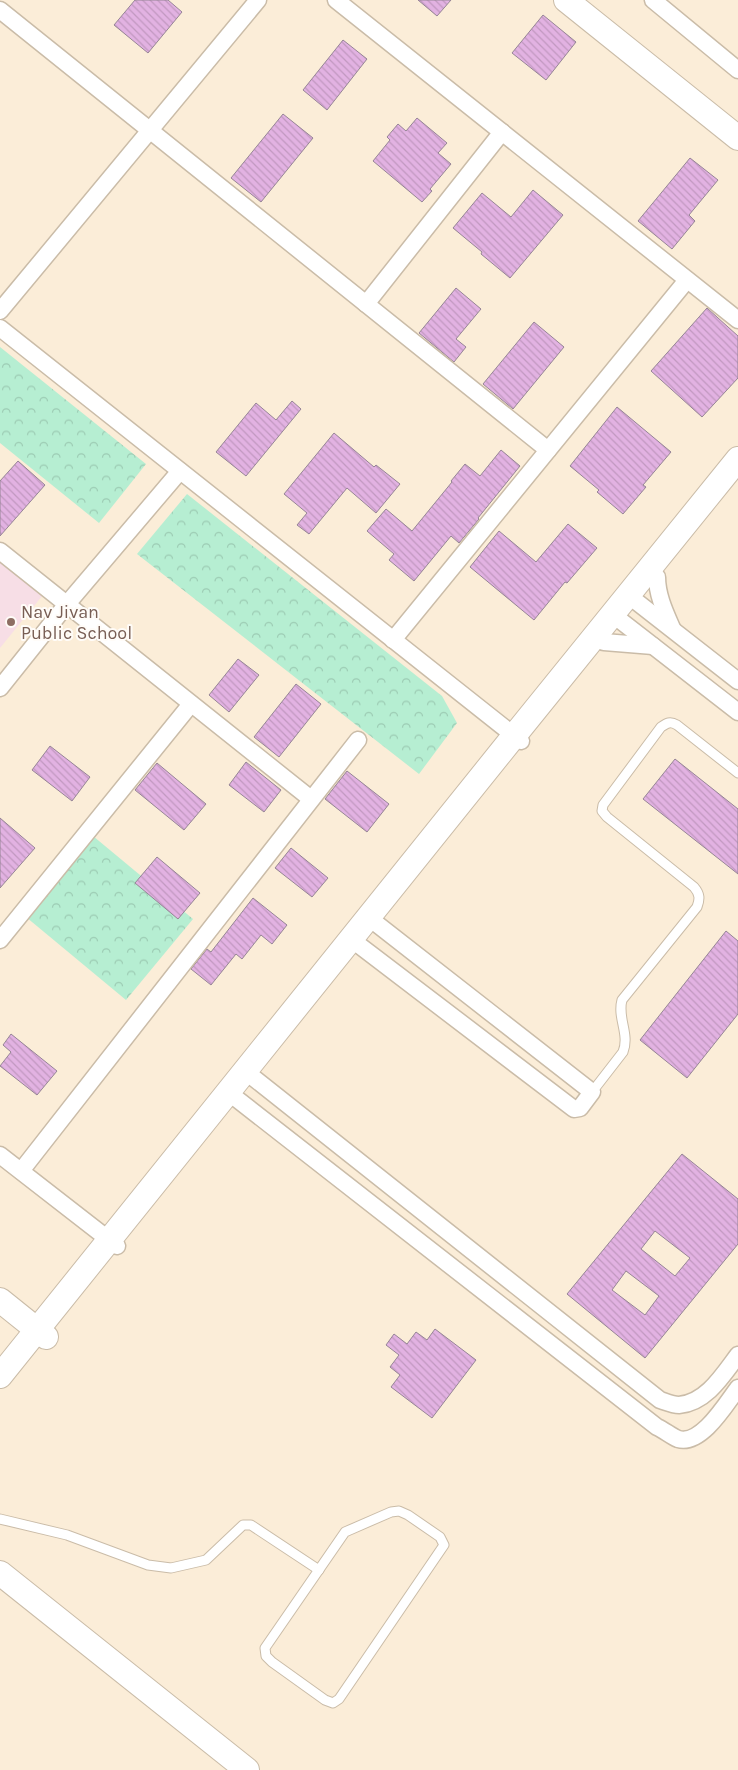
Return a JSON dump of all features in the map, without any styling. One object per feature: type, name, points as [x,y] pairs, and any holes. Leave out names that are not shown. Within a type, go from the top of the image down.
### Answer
[{"type":"street","points":[[0,311],[258,0]]},
{"type":"street","points":[[336,0],[738,320]]},
{"type":"street","points":[[566,0],[738,138]]},
{"type":"street","points":[[653,0],[738,70]]},
{"type":"street","points":[[0,10],[548,450]]},
{"type":"street","points":[[366,304],[502,132]]},
{"type":"street","points":[[393,640],[687,280]]},
{"type":"street","points":[[0,328],[518,739]]},
{"type":"street","points":[[0,1394],[42,1333],[633,598],[738,459]]},
{"type":"street","points":[[0,688],[67,604],[180,470]]},
{"type":"street","points":[[633,598],[657,577],[738,477]]},
{"type":"street","points":[[0,551],[311,799]]},
{"type":"street","points":[[657,577],[664,610],[673,630]]},
{"type":"street","points":[[633,598],[738,681]]},
{"type":"street","points":[[518,739],[604,642],[617,618]]},
{"type":"street","points":[[617,618],[738,712]]},
{"type":"street","points":[[604,642],[654,646]]},
{"type":"street","points":[[0,940],[191,704]]},
{"type":"street","points":[[21,1171],[358,740]]},
{"type":"street","points":[[355,942],[574,1109],[580,1108],[592,1092],[373,921]]},
{"type":"street","points":[[250,1074],[660,1400],[678,1405],[697,1400],[716,1383],[738,1355]]},
{"type":"street","points":[[232,1095],[657,1426],[678,1439],[691,1439],[705,1430],[738,1388]]},
{"type":"street","points":[[0,1155],[114,1243]]},
{"type":"street","points":[[0,1300],[42,1333]]},
{"type":"street","points":[[0,1376],[42,1333]]},
{"type":"street","points":[[0,1573],[247,1770]]},
{"type":"lane","points":[[592,1092],[623,1052],[626,1044],[626,1035],[620,1009],[622,1000],[697,907],[699,900],[699,893],[694,887],[607,817],[602,811],[602,805],[666,723],[672,722],[677,725],[738,773]]},
{"type":"lane","points":[[399,1511],[408,1514],[440,1537],[444,1546],[339,1699],[333,1703],[325,1700],[272,1662],[266,1656],[265,1648],[319,1570],[345,1532],[391,1512],[399,1511]]},
{"type":"lane","points":[[0,1519],[67,1535],[148,1565],[171,1568],[206,1560],[243,1525],[251,1525],[319,1570]]},
{"type":"shaded area","name":"Nav Jivan Public School","points":[[0,562],[42,596],[0,648]]},
{"type":"green space","points":[[0,347],[146,464],[99,523],[0,443]]},
{"type":"green space","points":[[187,494],[442,696],[457,723],[419,774],[137,554]]},
{"type":"green space","points":[[93,836],[193,919],[126,1000],[26,917]]},
{"type":"building","points":[[135,0],[168,0],[182,12],[148,53],[114,25]]},
{"type":"building","points":[[418,0],[451,0],[437,16]]},
{"type":"building","points":[[543,15],[576,42],[546,80],[512,53]]},
{"type":"building","points":[[343,40],[367,59],[327,110],[303,90]]},
{"type":"building","points":[[283,114],[313,138],[261,202],[231,178]]},
{"type":"building","points":[[417,118],[447,143],[438,153],[451,164],[430,189],[432,191],[422,202],[373,161],[390,140],[387,137],[398,124],[406,131]]},
{"type":"building","points":[[690,158],[718,180],[689,215],[695,221],[672,249],[638,221]]},
{"type":"building","points":[[533,190],[563,215],[510,278],[453,228],[482,193],[511,217]]},
{"type":"building","points":[[456,288],[481,309],[456,339],[466,347],[454,362],[419,333]]},
{"type":"building","points":[[707,308],[738,336],[738,378],[702,417],[651,371]]},
{"type":"building","points":[[534,322],[564,347],[513,409],[483,384]]},
{"type":"building","points":[[292,401],[301,409],[246,476],[216,452],[256,403],[276,420]]},
{"type":"building","points":[[617,407],[671,452],[643,485],[646,487],[623,514],[597,492],[599,490],[570,466]]},
{"type":"building","points":[[334,433],[374,467],[376,465],[400,484],[376,513],[347,488],[309,534],[297,525],[307,513],[284,494]]},
{"type":"building","points":[[501,450],[520,466],[459,543],[451,536],[414,581],[389,560],[394,554],[367,531],[386,509],[412,531],[465,464],[480,476]]},
{"type":"building","points":[[18,461],[45,485],[0,536],[0,481]]},
{"type":"building","points":[[568,524],[597,548],[567,583],[565,582],[534,620],[470,567],[499,531],[536,562]]},
{"type":"building","points":[[238,659],[259,675],[229,712],[209,695]]},
{"type":"building","points":[[296,684],[321,704],[279,757],[254,737]]},
{"type":"building","points":[[50,746],[90,777],[72,801],[32,770]]},
{"type":"building","points":[[675,759],[738,809],[738,874],[643,799]]},
{"type":"building","points":[[246,762],[281,790],[264,812],[229,785]]},
{"type":"building","points":[[157,763],[206,804],[184,830],[135,790]]},
{"type":"building","points":[[347,771],[389,804],[367,832],[325,799]]},
{"type":"building","points":[[0,818],[35,848],[0,888]]},
{"type":"building","points":[[291,848],[328,878],[312,897],[275,868]]},
{"type":"building","points":[[157,857],[200,893],[178,919],[135,883]]},
{"type":"building","points":[[253,898],[287,925],[272,944],[261,935],[242,959],[236,954],[211,985],[191,969],[207,949],[211,952]]},
{"type":"building","points":[[726,931],[738,941],[738,1014],[687,1078],[640,1040]]},
{"type":"building","points":[[11,1034],[57,1071],[37,1095],[0,1066],[11,1052],[3,1045]]},
{"type":"building","points":[[682,1154],[738,1199],[738,1244],[645,1358],[567,1294]],"holes":[[[655,1231],[690,1258],[675,1276],[641,1249]],[[626,1271],[659,1296],[645,1315],[612,1290]]]},
{"type":"building","points":[[435,1329],[476,1360],[432,1418],[391,1387],[400,1375],[390,1367],[399,1355],[386,1345],[394,1334],[407,1344],[416,1332],[427,1340]]},
{"type":"place","name":"Nav Jivan Public School","points":[[11,622]]}]
